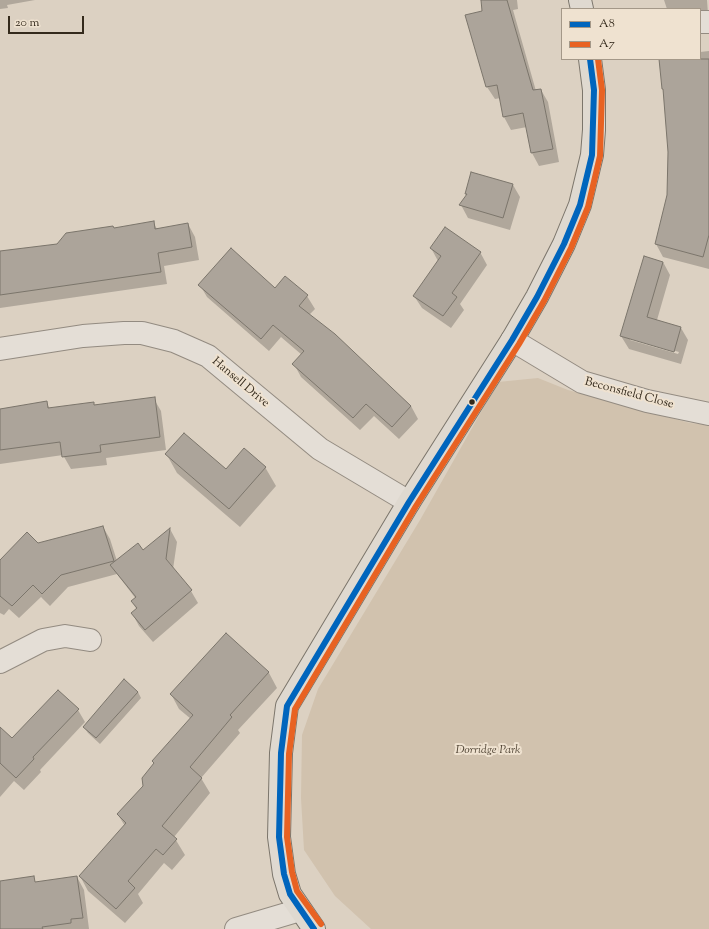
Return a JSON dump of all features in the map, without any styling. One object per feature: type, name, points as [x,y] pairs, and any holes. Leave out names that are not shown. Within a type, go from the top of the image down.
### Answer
[{"type":"main road","points":[[314,929],[290,894],[284,874],[279,837],[281,753],[287,706],[409,502],[512,340],[560,250],[580,205],[588,177],[594,130],[594,90],[590,60]]},
{"type":"street","name":"Hansell Drive","points":[[0,349],[83,336],[124,333],[142,333],[174,341],[208,356],[320,449],[409,502]]},
{"type":"street","name":"Beconsfield Close","points":[[512,340],[582,382],[647,401],[709,414]]},
{"type":"street","points":[[0,662],[43,640],[65,636],[90,640]]},
{"type":"street","points":[[236,929],[262,925],[300,910]]},
{"type":"green space","name":"Dorridge Park","points":[[538,378],[568,390],[615,403],[690,423],[709,425],[709,929],[371,929],[335,896],[304,850],[301,798],[302,735],[318,689],[420,520],[498,382]]},
{"type":"building","points":[[481,0],[507,0],[533,90],[541,89],[553,149],[531,153],[523,113],[503,117],[497,85],[486,87],[465,15],[482,11]]},
{"type":"building","points":[[709,59],[709,235],[703,257],[655,244],[667,195],[668,152],[659,60]]},
{"type":"building","points":[[471,172],[513,184],[503,218],[459,205],[467,194],[465,194]]},
{"type":"building","points":[[154,221],[155,229],[188,223],[192,247],[158,253],[161,272],[0,295],[0,251],[57,244],[66,233],[113,226],[114,228]]},
{"type":"building","points":[[445,227],[481,252],[452,293],[457,297],[443,316],[413,296],[441,256],[430,248]]},
{"type":"building","points":[[231,248],[275,288],[285,276],[308,295],[299,306],[335,334],[411,406],[392,427],[366,404],[353,418],[292,364],[304,351],[273,325],[261,339],[198,285]]},
{"type":"building","points":[[644,256],[663,262],[647,317],[681,327],[674,352],[620,336]]},
{"type":"building","points":[[155,397],[160,437],[100,445],[101,452],[62,457],[60,442],[0,450],[0,409],[47,401],[48,408],[94,402],[94,405]]},
{"type":"building","points":[[184,433],[226,469],[244,448],[266,467],[229,509],[165,454]]},
{"type":"building","points":[[103,526],[114,561],[61,575],[42,594],[33,585],[12,606],[0,596],[0,560],[27,532],[38,543]]},
{"type":"building","points":[[170,528],[166,559],[192,590],[145,630],[131,613],[137,608],[131,601],[136,597],[110,565],[138,543],[143,550]]},
{"type":"building","points":[[226,633],[269,672],[230,715],[232,717],[190,767],[202,778],[162,826],[177,839],[163,855],[156,849],[128,881],[135,888],[116,909],[79,876],[126,823],[117,814],[143,786],[142,778],[154,763],[152,761],[193,715],[170,694]]},
{"type":"building","points":[[124,679],[138,692],[96,738],[83,727]]},
{"type":"building","points":[[58,690],[79,709],[33,757],[34,759],[16,778],[0,763],[0,727],[12,738]]},
{"type":"building","points":[[34,876],[35,882],[77,876],[83,918],[71,919],[71,923],[42,927],[43,929],[0,929],[0,881]]},
{"type":"transit line","name":"A8","points":[[314,929],[290,894],[284,874],[279,837],[281,753],[287,706],[409,502],[512,340],[537,297],[564,244],[580,205],[592,155],[594,90],[590,60]]},
{"type":"transit line","name":"A7","points":[[321,924],[297,891],[292,872],[287,837],[289,754],[295,709],[416,506],[519,344],[544,301],[571,248],[588,207],[600,156],[602,90],[598,60]]}]
